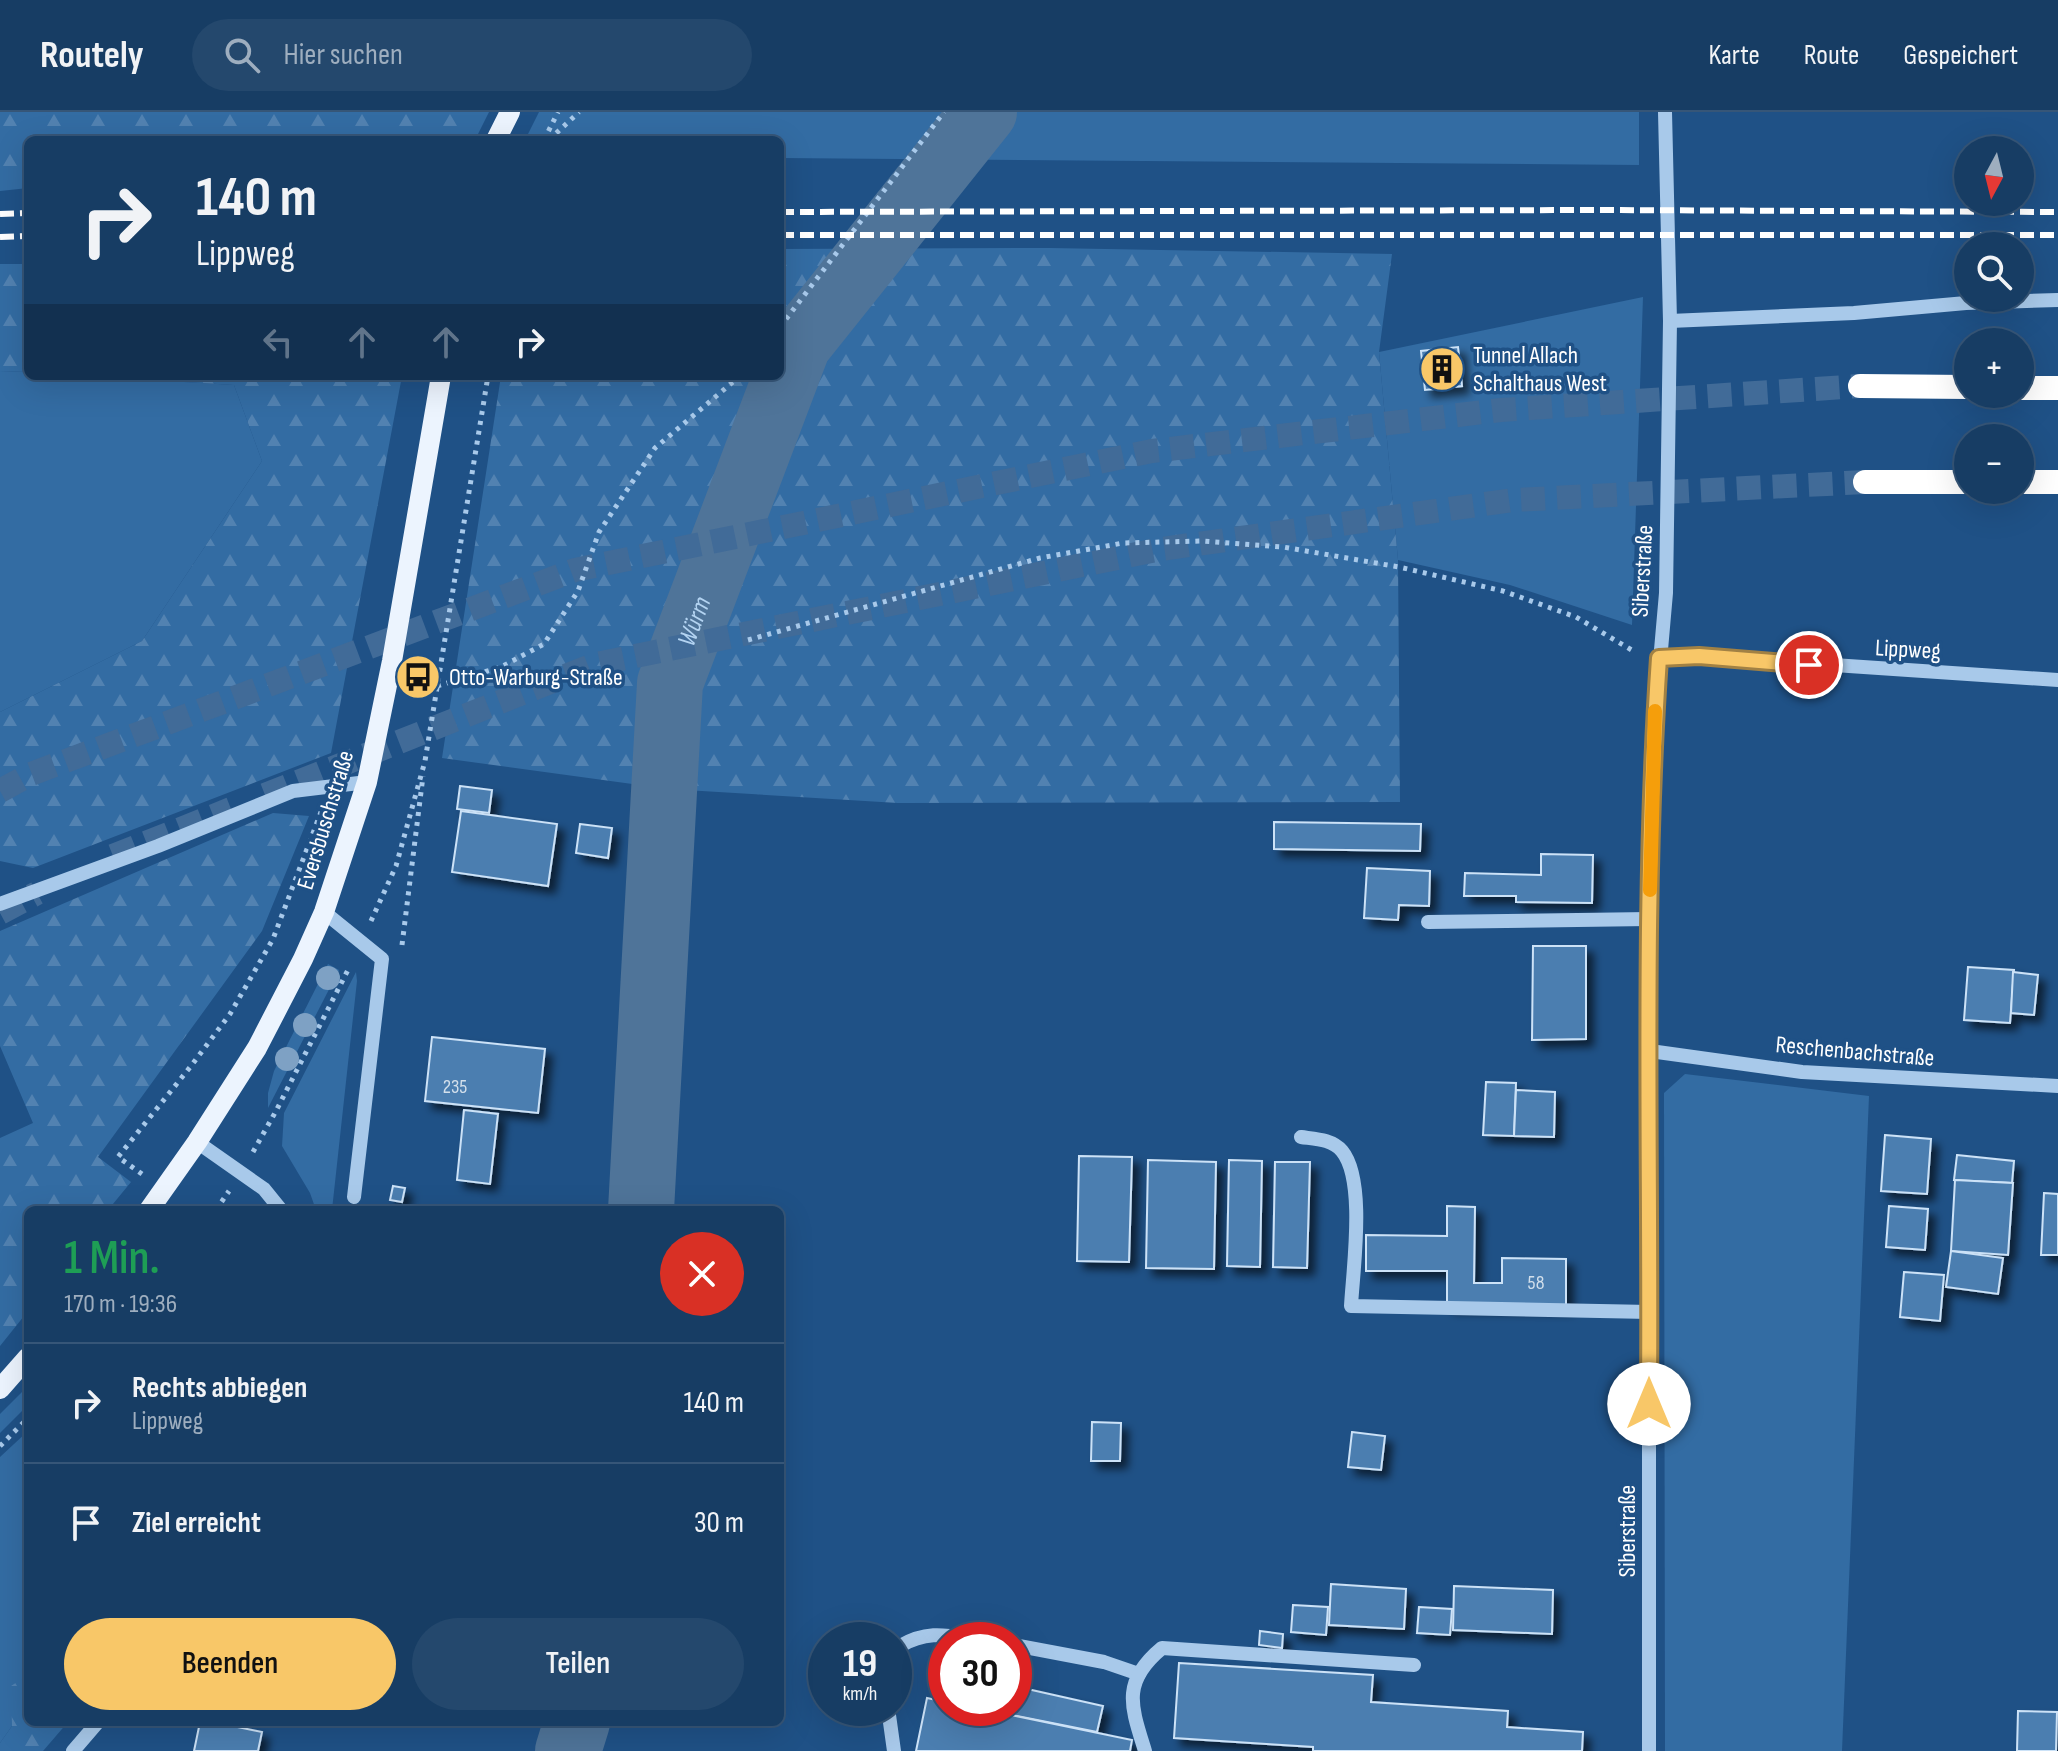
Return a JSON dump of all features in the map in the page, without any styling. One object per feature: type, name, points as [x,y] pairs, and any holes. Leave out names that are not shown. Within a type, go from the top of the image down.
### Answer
[{"type":"highway","points":[[1860,386],[1954,387]]},
{"type":"highway","points":[[2034,388],[2058,388]]},
{"type":"highway","points":[[1865,482],[1954,482]]},
{"type":"highway","points":[[2034,482],[2058,482]]},
{"type":"main road","points":[[498,136],[510,112]]},
{"type":"main road","name":"Eversbuschstraße","points":[[197,1142],[257,1048],[303,959],[324,912],[367,782],[392,661],[440,380]]},
{"type":"main road","points":[[152,1206],[197,1142]]},
{"type":"main road","points":[[0,1389],[24,1362]]},
{"type":"street","name":"Siberstraße","points":[[1649,1751],[1649,919],[1655,718],[1666,593],[1670,321],[1665,112]]},
{"type":"street","points":[[1670,321],[2058,300]]},
{"type":"street","name":"Lippweg","points":[[1659,658],[1699,656],[2058,680]]},
{"type":"street","points":[[0,904],[158,846],[293,791],[367,782]]},
{"type":"street","points":[[324,912],[382,959],[354,1197]]},
{"type":"street","points":[[1428,922],[1649,919]]},
{"type":"street","name":"Reschenbachstraße","points":[[1650,1051],[1802,1072],[2058,1086]]},
{"type":"street","points":[[1301,1137],[1325,1140],[1342,1150],[1352,1171],[1356,1198],[1351,1306],[1650,1312]]},
{"type":"street","points":[[197,1142],[264,1189],[278,1206]]},
{"type":"street","points":[[1032,1648],[1104,1662],[1139,1674]]},
{"type":"street","points":[[1145,1751],[1134,1717],[1132,1686],[1145,1662],[1162,1648],[1414,1665]]},
{"type":"street","points":[[73,1751],[95,1726]]},
{"type":"street","points":[[891,1726],[894,1751]]},
{"type":"path","points":[[548,136],[558,112]]},
{"type":"path","points":[[551,136],[579,112]]},
{"type":"path","points":[[784,322],[944,112]]},
{"type":"path","points":[[437,686],[501,667],[544,644],[578,591],[599,532],[655,448],[735,380]]},
{"type":"path","points":[[748,640],[1040,558],[1123,543],[1203,541],[1283,547],[1399,567],[1503,591],[1576,617],[1636,653],[1659,658]]},
{"type":"path","points":[[165,1190],[118,1157],[230,1014],[273,939],[331,786]]},
{"type":"path","points":[[0,1446],[24,1422]]},
{"type":"green space","points":[[0,112],[489,112],[477,136],[24,136],[24,188],[0,191]]},
{"type":"green space","points":[[539,112],[1639,112],[1639,165],[784,158],[784,136],[527,136]]},
{"type":"green space","points":[[1049,248],[1392,254],[1379,352],[1398,560],[1400,802],[898,803],[669,789],[442,758],[500,380],[784,380],[784,249]]},
{"type":"green space","points":[[0,264],[24,264],[24,372],[0,371]]},
{"type":"green space","points":[[1643,297],[1632,625],[1510,585],[1398,560],[1379,352]]},
{"type":"green space","points":[[0,371],[24,372],[24,380],[151,380],[234,385],[262,461],[142,641],[0,712]]},
{"type":"green space","points":[[151,380],[401,380],[331,753],[33,868],[0,861],[0,712],[142,641],[262,461],[234,385]]},
{"type":"green space","points":[[273,813],[309,816],[262,931],[98,1157],[131,1182],[111,1206],[24,1206],[24,1316],[0,1346],[0,1138],[33,1123],[0,1046],[0,931]]},
{"type":"green space","points":[[328,964],[339,970],[268,1108],[268,1093],[274,1071]]},
{"type":"green space","points":[[356,972],[332,1206],[315,1206],[282,1146],[284,1113]]},
{"type":"green space","points":[[1685,1074],[1869,1096],[1842,1751],[1665,1751],[1664,1093]]},
{"type":"green space","points":[[24,1390],[24,1409],[0,1433],[0,1414]]},
{"type":"green space","points":[[24,1435],[24,1678],[12,1687],[12,1726],[0,1743],[0,1457]]},
{"type":"green space","points":[[24,1678],[24,1726],[65,1726],[43,1751],[0,1751],[0,1743],[12,1726],[11,1686]]},
{"type":"building","name":"Tunnel Allach Schalthaus West","points":[[1458,347],[1462,386],[1425,390],[1421,351]]},
{"type":"building","points":[[460,786],[492,790],[489,813],[457,809]]},
{"type":"building","points":[[461,811],[557,824],[548,886],[452,872]]},
{"type":"building","points":[[1274,822],[1421,824],[1420,851],[1274,849]]},
{"type":"building","points":[[580,824],[612,828],[608,858],[576,853]]},
{"type":"building","points":[[1541,854],[1593,855],[1592,903],[1516,902],[1516,896],[1464,896],[1465,873],[1541,875]]},
{"type":"building","points":[[1367,868],[1430,871],[1429,906],[1399,905],[1398,920],[1364,918]]},
{"type":"building","points":[[1533,946],[1586,946],[1586,1039],[1532,1040]]},
{"type":"building","points":[[1968,967],[2014,970],[2010,1023],[1964,1020]]},
{"type":"building","points":[[2013,972],[2038,975],[2034,1015],[2011,1013]]},
{"type":"building","points":[[432,1037],[545,1049],[538,1113],[425,1101]]},
{"type":"building","points":[[1486,1082],[1516,1083],[1514,1136],[1483,1135]]},
{"type":"building","points":[[1516,1090],[1555,1092],[1554,1137],[1514,1136]]},
{"type":"building","points":[[464,1110],[498,1114],[490,1184],[457,1180]]},
{"type":"building","points":[[1885,1135],[1931,1139],[1927,1194],[1881,1191]]},
{"type":"building","points":[[1957,1155],[2014,1161],[2012,1183],[1954,1180]]},
{"type":"building","points":[[1079,1156],[1132,1157],[1129,1262],[1077,1261]]},
{"type":"building","points":[[1148,1160],[1216,1162],[1214,1269],[1146,1268]]},
{"type":"building","points":[[1229,1160],[1262,1161],[1260,1267],[1227,1266]]},
{"type":"building","points":[[1275,1162],[1310,1162],[1307,1268],[1273,1267]]},
{"type":"building","points":[[1955,1180],[2013,1183],[2008,1255],[1951,1251]]},
{"type":"building","points":[[393,1186],[405,1188],[402,1202],[390,1200]]},
{"type":"building","points":[[2044,1193],[2058,1194],[2058,1255],[2041,1255]]},
{"type":"building","points":[[1447,1206],[1475,1207],[1474,1283],[1502,1283],[1502,1258],[1566,1259],[1566,1306],[1447,1305],[1447,1271],[1366,1271],[1366,1235],[1447,1236]]},
{"type":"building","points":[[1889,1206],[1928,1209],[1925,1250],[1886,1247]]},
{"type":"building","points":[[1951,1251],[2003,1258],[1998,1294],[1946,1287]]},
{"type":"building","points":[[1904,1272],[1944,1275],[1940,1321],[1900,1317]]},
{"type":"building","points":[[1092,1422],[1121,1423],[1120,1461],[1091,1461]]},
{"type":"building","points":[[1352,1432],[1385,1436],[1381,1470],[1348,1467]]},
{"type":"building","points":[[1331,1584],[1406,1589],[1404,1629],[1329,1625]]},
{"type":"building","points":[[1454,1586],[1553,1590],[1552,1634],[1453,1630]]},
{"type":"building","points":[[1293,1605],[1328,1607],[1326,1635],[1291,1632]]},
{"type":"building","points":[[1419,1607],[1452,1609],[1450,1635],[1417,1633]]},
{"type":"building","points":[[1260,1631],[1283,1634],[1282,1648],[1259,1645]]},
{"type":"building","points":[[1179,1663],[1373,1675],[1371,1702],[1508,1711],[1507,1727],[1583,1732],[1582,1751],[1313,1751],[1313,1747],[1174,1738]]},
{"type":"building","points":[[1032,1690],[1103,1706],[1097,1732],[1032,1719]]},
{"type":"building","points":[[927,1698],[928,1726],[1032,1726],[1032,1719],[1132,1740],[1130,1751],[916,1751]]},
{"type":"building","points":[[2018,1711],[2057,1712],[2056,1751],[2017,1751]]},
{"type":"building","points":[[199,1726],[233,1726],[262,1732],[258,1751],[194,1751]]},
{"type":"waterway","name":"Würm","points":[[641,1206],[670,683],[798,345],[984,112]]},
{"type":"waterway","name":"Würm","points":[[568,1751],[576,1726]]},
{"type":"tunnel","points":[[0,791],[31,774],[575,570],[1152,451],[1501,410],[1860,386]]},
{"type":"tunnel","points":[[265,795],[596,664],[1161,549],[1514,500],[1865,482]]},
{"type":"tunnel","points":[[113,856],[231,809]]},
{"type":"tunnel","points":[[0,913],[37,893]]},
{"type":"railway","points":[[784,212],[2058,212]]},
{"type":"railway","points":[[0,214],[24,213]]},
{"type":"railway","points":[[784,235],[2058,235]]},
{"type":"railway","points":[[0,237],[24,236]]},
{"type":"slow traffic","points":[[1650,890],[1655,711]]},
{"type":"place","name":"Tunnel Allach Schalthaus West","points":[[1442,369]]},
{"type":"place","name":"Otto-Warburg-Straße","points":[[418,677]]},
{"type":"route","points":[[1649,1404],[1649,919],[1659,658],[1699,656],[1809,665]]}]
